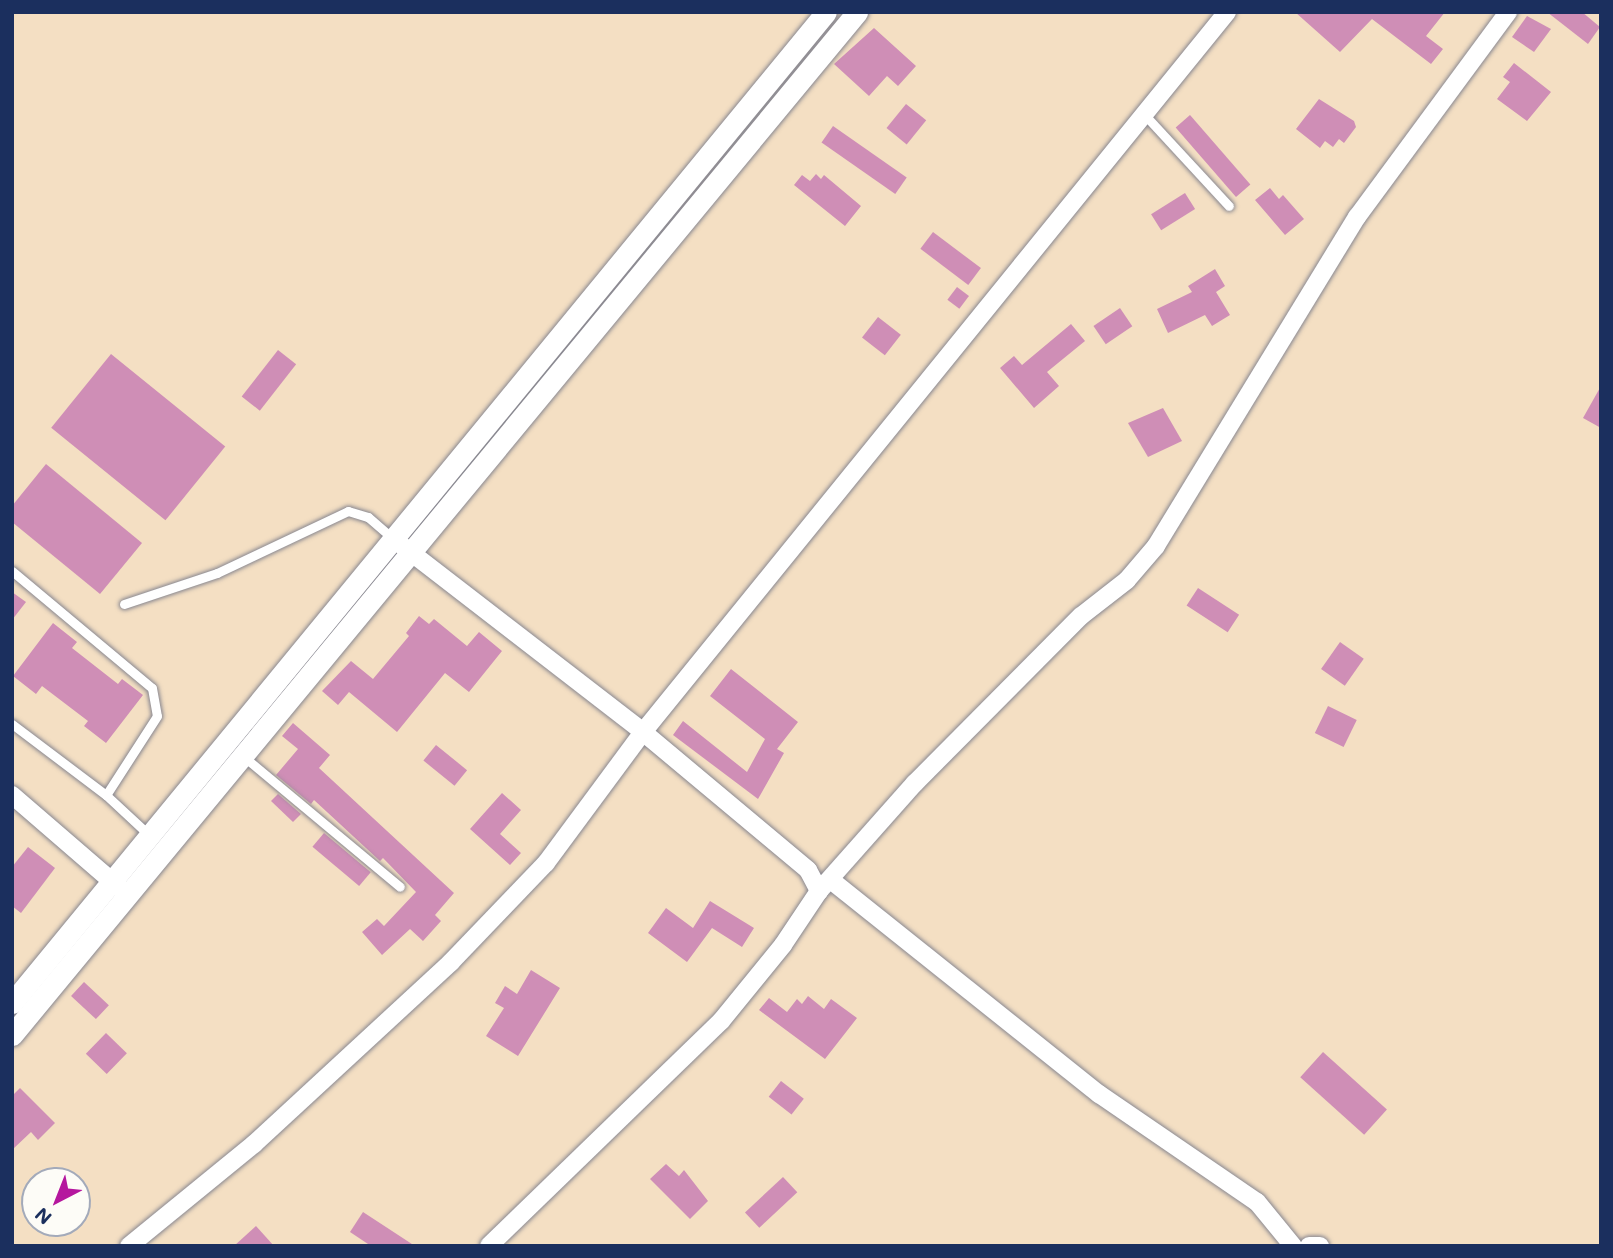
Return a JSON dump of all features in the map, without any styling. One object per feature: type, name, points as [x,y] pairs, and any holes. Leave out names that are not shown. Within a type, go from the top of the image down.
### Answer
[{"type":"street","points":[[12,1035],[120,888],[149,835],[391,537],[826,12]]},
{"type":"street","points":[[12,1003],[242,755],[857,12]]},
{"type":"street","points":[[129,1246],[254,1144],[452,962],[546,863],[643,732],[1227,12]]},
{"type":"street","points":[[489,1246],[721,1021],[783,945],[825,886],[915,783],[1081,616],[1127,580],[1156,546],[1357,217],[1508,12]]},
{"type":"street","points":[[391,537],[643,732],[825,886],[1099,1094],[1258,1202],[1293,1246]]},
{"type":"street","points":[[12,795],[120,888]]},
{"type":"street","points":[[1309,1246],[1320,1246]]},
{"type":"lane","points":[[1144,114],[1230,206]]},
{"type":"lane","points":[[124,604],[216,573],[348,511],[368,517],[391,537]]},
{"type":"lane","points":[[12,571],[156,695],[153,725],[106,795]]},
{"type":"lane","points":[[12,724],[106,795],[149,835]]},
{"type":"lane","points":[[242,755],[400,887]]},
{"type":"building","points":[[1295,12],[1445,12],[1426,36],[1443,49],[1431,64],[1372,19],[1340,52]]},
{"type":"building","points":[[1547,12],[1582,12],[1600,27],[1588,44]]},
{"type":"building","points":[[1527,16],[1551,29],[1534,52],[1512,37]]},
{"type":"building","points":[[874,28],[916,66],[898,86],[887,76],[869,96],[834,64]]},
{"type":"building","points":[[1514,63],[1551,92],[1527,121],[1497,99],[1510,82],[1503,77]]},
{"type":"building","points":[[1319,99],[1354,121],[1356,127],[1344,143],[1339,139],[1333,147],[1325,141],[1320,148],[1296,129]]},
{"type":"building","points":[[906,104],[926,120],[907,144],[886,128]]},
{"type":"building","points":[[1190,115],[1250,184],[1236,197],[1176,127]]},
{"type":"building","points":[[833,126],[907,178],[895,194],[822,142]]},
{"type":"building","points":[[816,174],[821,179],[824,175],[861,206],[845,226],[794,185],[802,175],[810,181]]},
{"type":"building","points":[[1270,188],[1279,199],[1283,195],[1304,219],[1285,235],[1255,200]]},
{"type":"building","points":[[1185,193],[1195,209],[1161,230],[1151,214]]},
{"type":"building","points":[[933,232],[981,268],[968,285],[920,249]]},
{"type":"building","points":[[1215,269],[1225,286],[1216,292],[1230,315],[1212,326],[1205,315],[1168,333],[1157,309],[1192,292],[1188,286]]},
{"type":"building","points":[[957,287],[969,296],[959,309],[947,300]]},
{"type":"building","points":[[1120,308],[1132,326],[1106,344],[1093,326]]},
{"type":"building","points":[[878,317],[901,335],[885,355],[862,337]]},
{"type":"building","points":[[1071,324],[1085,341],[1047,372],[1059,386],[1034,408],[1000,368],[1014,356],[1022,365]]},
{"type":"building","points":[[278,350],[296,364],[260,411],[242,396]]},
{"type":"building","points":[[111,354],[225,447],[165,520],[51,428]]},
{"type":"building","points":[[1601,386],[1601,428],[1583,418]]},
{"type":"building","points":[[1163,408],[1182,441],[1148,457],[1128,423]]},
{"type":"building","points":[[46,464],[142,543],[100,594],[12,522],[12,506]]},
{"type":"building","points":[[1198,588],[1239,615],[1228,632],[1187,606]]},
{"type":"building","points":[[12,592],[26,602],[12,620]]},
{"type":"building","points":[[419,616],[429,624],[434,619],[467,646],[479,632],[502,651],[469,692],[445,673],[397,732],[349,692],[338,705],[322,691],[351,661],[373,679],[409,636],[406,633]]},
{"type":"building","points":[[53,623],[77,642],[72,648],[118,684],[122,679],[143,695],[106,743],[84,726],[88,721],[42,686],[36,694],[13,676]]},
{"type":"building","points":[[1340,642],[1364,659],[1345,686],[1321,669]]},
{"type":"building","points":[[731,669],[798,722],[777,749],[784,753],[758,799],[673,735],[683,721],[747,772],[765,739],[710,696]]},
{"type":"building","points":[[1328,706],[1357,720],[1344,747],[1315,733]]},
{"type":"building","points":[[293,723],[330,755],[319,768],[454,893],[435,915],[441,921],[423,941],[410,929],[382,955],[362,932],[377,919],[384,926],[416,892],[383,858],[380,861],[314,800],[311,804],[276,775],[298,749],[282,736]]},
{"type":"building","points":[[436,745],[467,770],[454,786],[423,761]]},
{"type":"building","points":[[502,793],[521,810],[500,834],[521,853],[510,865],[470,829]]},
{"type":"building","points":[[278,794],[301,814],[293,822],[271,801]]},
{"type":"building","points":[[324,833],[371,872],[359,886],[312,847]]},
{"type":"building","points":[[28,847],[55,868],[21,913],[12,906],[12,867]]},
{"type":"building","points":[[710,901],[754,928],[742,947],[712,928],[687,962],[648,933],[666,908],[693,928]]},
{"type":"building","points":[[531,970],[560,988],[518,1056],[486,1036],[504,1008],[495,1003],[505,986],[517,994]]},
{"type":"building","points":[[84,982],[109,1005],[96,1019],[71,996]]},
{"type":"building","points":[[808,996],[824,1009],[831,999],[857,1018],[825,1059],[759,1010],[769,998],[787,1012],[797,999],[802,1004]]},
{"type":"building","points":[[106,1033],[127,1053],[107,1074],[86,1054]]},
{"type":"building","points":[[1323,1052],[1387,1110],[1364,1135],[1300,1077]]},
{"type":"building","points":[[781,1081],[804,1099],[792,1115],[769,1097]]},
{"type":"building","points":[[20,1088],[55,1123],[38,1140],[31,1132],[12,1150],[12,1096]]},
{"type":"building","points":[[666,1164],[679,1176],[684,1170],[708,1201],[690,1219],[650,1179]]},
{"type":"building","points":[[783,1177],[797,1192],[759,1228],[745,1212]]},
{"type":"building","points":[[363,1212],[415,1246],[371,1246],[350,1232]]},
{"type":"building","points":[[256,1226],[274,1246],[234,1246]]}]
